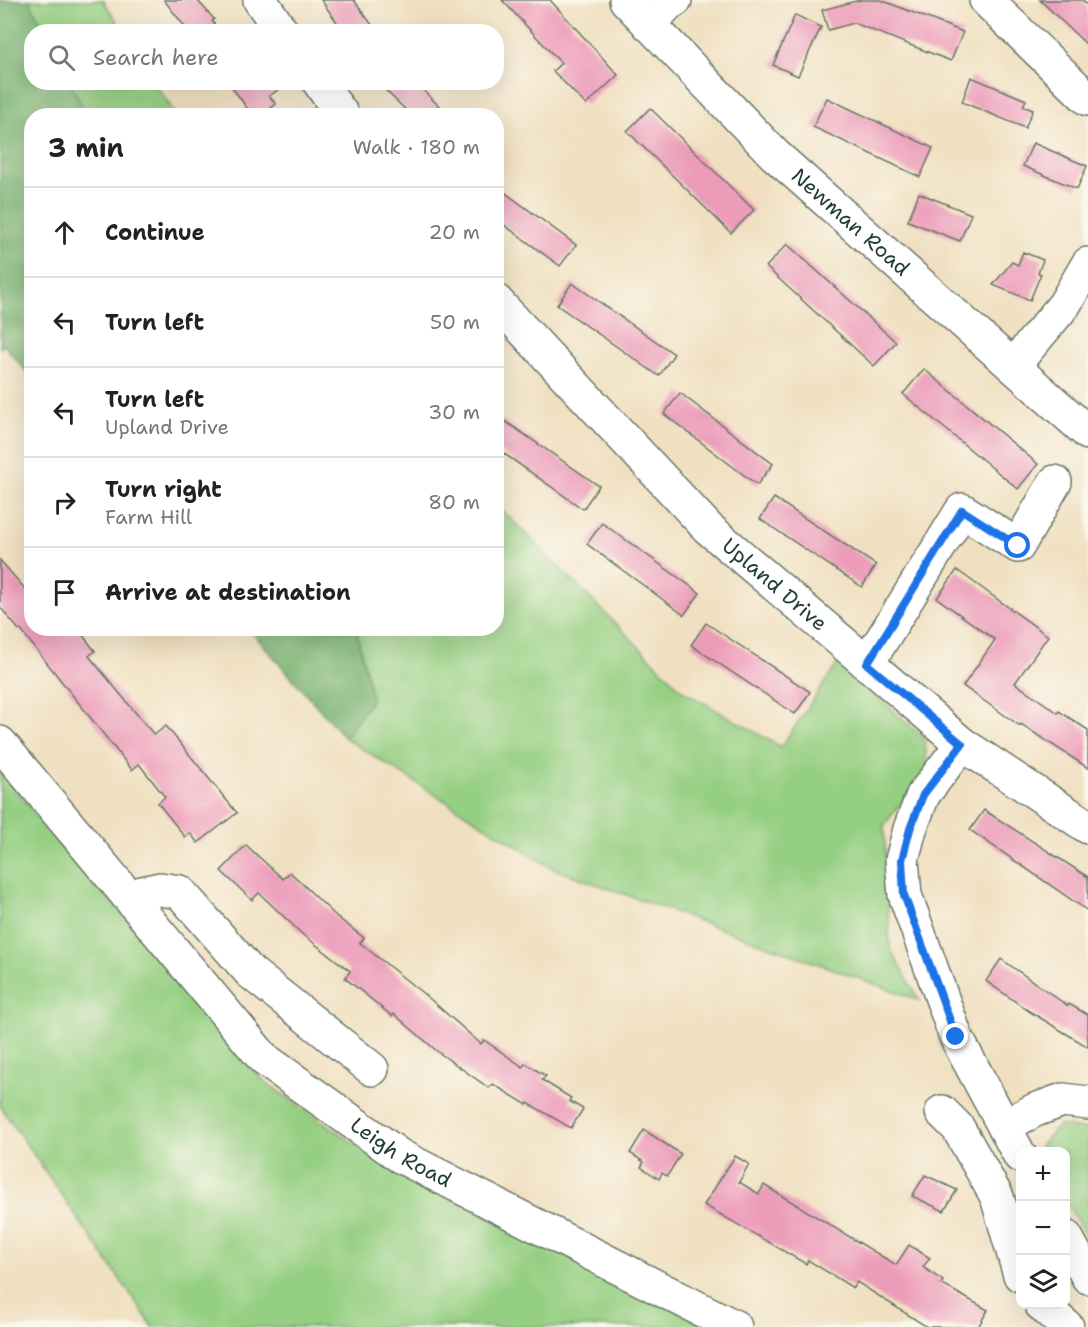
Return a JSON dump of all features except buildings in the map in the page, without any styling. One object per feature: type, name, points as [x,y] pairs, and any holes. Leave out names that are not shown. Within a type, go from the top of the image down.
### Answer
[{"type":"street","points":[[260,0],[276,24]]},
{"type":"street","name":"Newman Road","points":[[626,0],[775,155],[1088,433]]},
{"type":"street","points":[[649,25],[668,4],[675,0]]},
{"type":"street","points":[[986,0],[1088,99]]},
{"type":"street","points":[[325,90],[337,108]]},
{"type":"street","points":[[1013,366],[1064,305],[1088,264]]},
{"type":"street","name":"Upland Drive","points":[[504,311],[708,528],[962,744],[1088,827]]},
{"type":"street","points":[[867,664],[962,510],[1018,546],[1055,482]]},
{"type":"street","name":"Leigh Road","points":[[0,743],[264,1059],[400,1156],[735,1327]]},
{"type":"street","points":[[962,744],[923,795],[910,829],[902,860],[904,895],[956,1037],[1016,1148]]},
{"type":"street","points":[[128,896],[160,889],[180,892],[250,972],[372,1069]]},
{"type":"street","points":[[1004,1126],[1035,1110],[1063,1100],[1088,1103]]},
{"type":"street","points":[[942,1112],[958,1128],[997,1197],[1016,1261]]},
{"type":"street","points":[[1070,1246],[1088,1277]]},
{"type":"street","points":[[1046,1309],[1067,1327]]},
{"type":"green space","points":[[0,0],[29,0],[41,24],[24,24],[24,90],[74,90],[83,108],[24,108],[24,369],[4,345],[0,348]]},
{"type":"green space","points":[[29,0],[103,0],[118,24],[41,24]]},
{"type":"green space","points":[[74,90],[160,90],[171,108],[83,108]]},
{"type":"green space","points":[[504,512],[683,691],[781,747],[839,662],[925,739],[927,769],[884,825],[890,948],[919,1000],[552,868],[345,738],[372,699],[358,636],[504,636]]},
{"type":"green space","points":[[255,636],[358,636],[372,699],[345,738]]},
{"type":"green space","points":[[0,772],[265,1082],[392,1169],[710,1327],[153,1327],[0,1106]]},
{"type":"green space","points":[[1059,1125],[1088,1130],[1088,1241],[1070,1208],[1070,1147],[1040,1146]]},
{"type":"route","points":[[956,1037],[904,895],[902,860],[910,829],[923,795],[962,744],[867,664],[962,510],[1018,546]]}]
